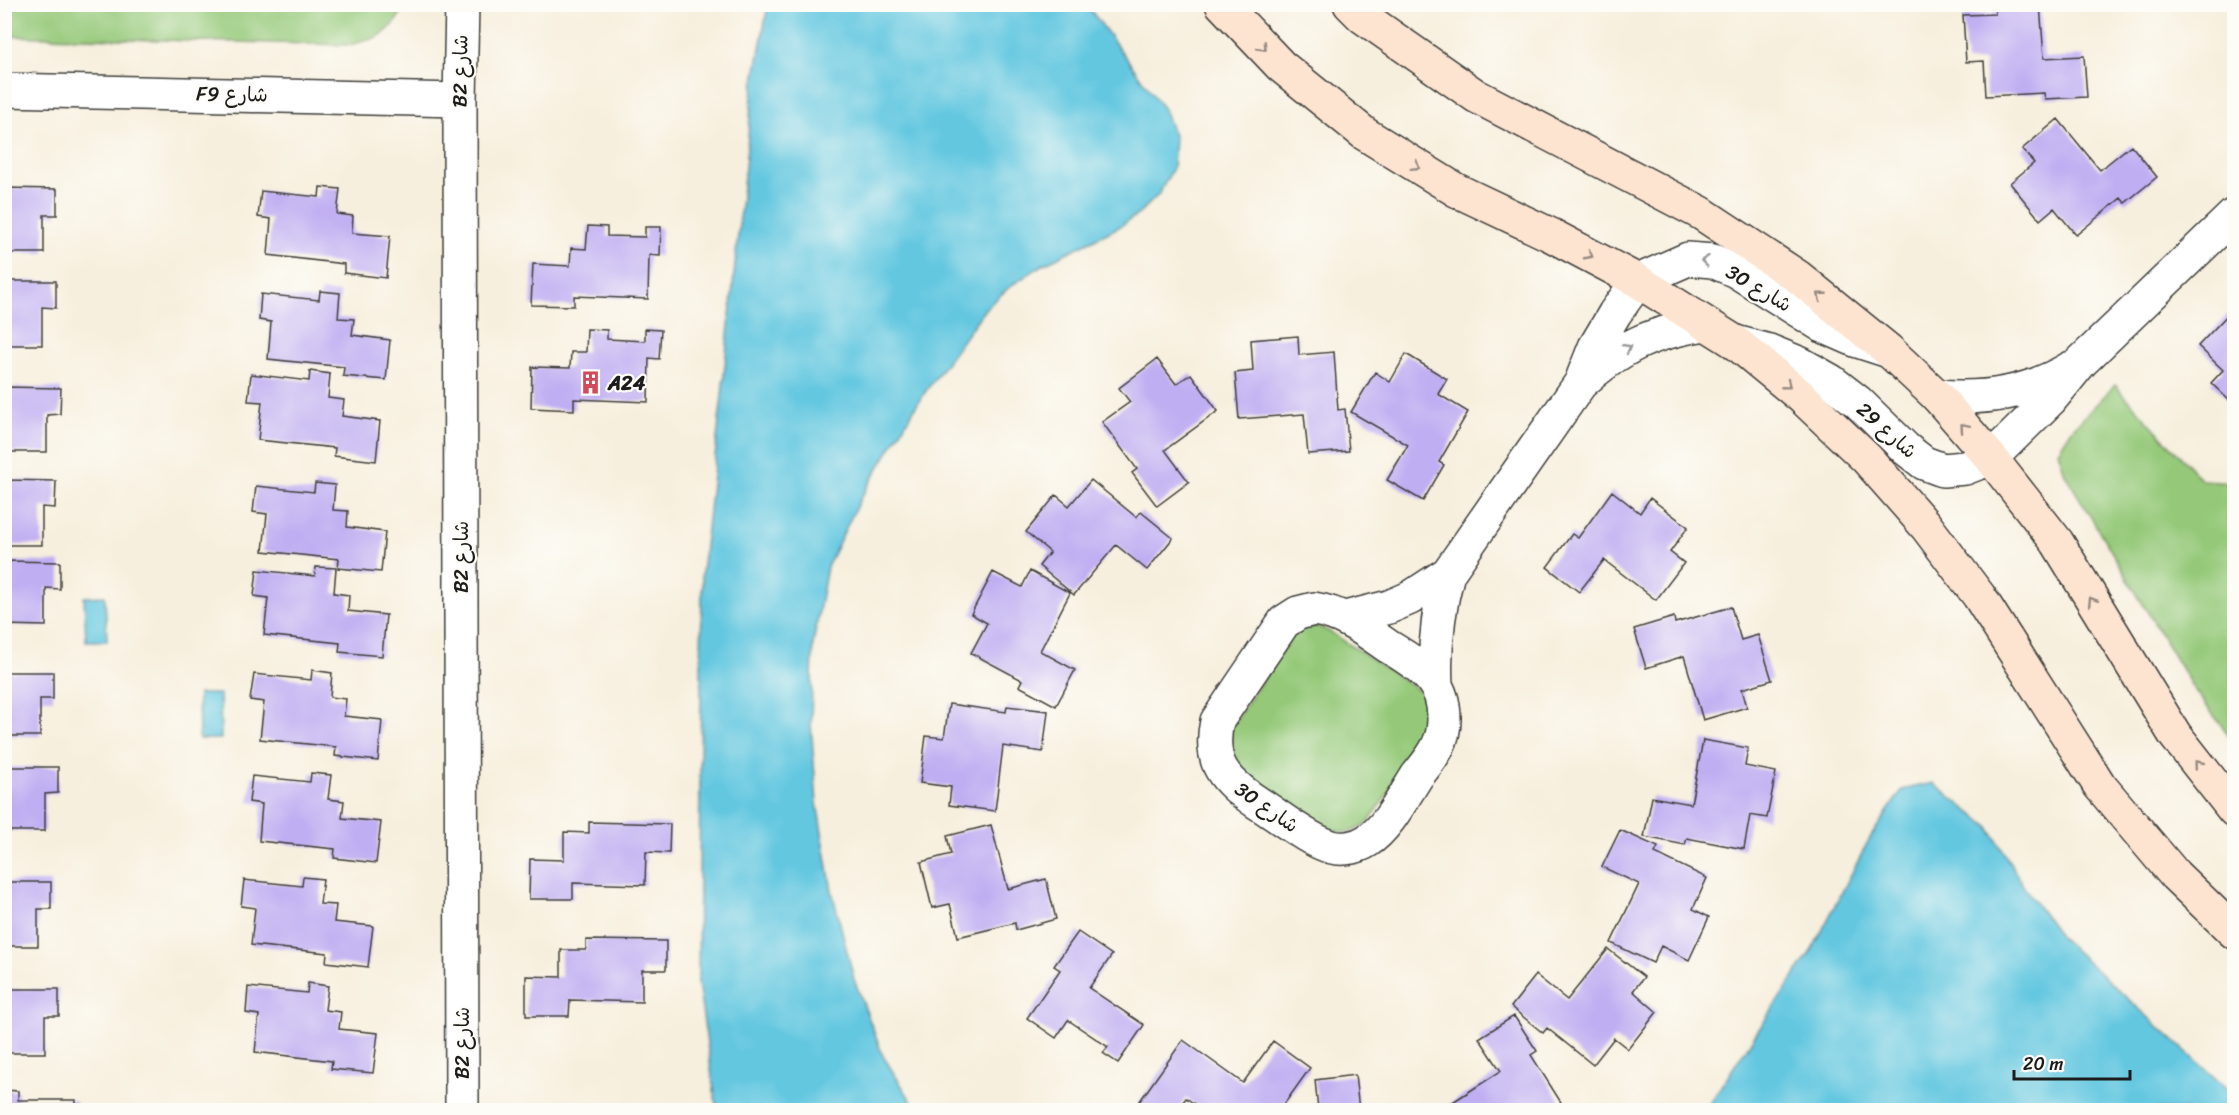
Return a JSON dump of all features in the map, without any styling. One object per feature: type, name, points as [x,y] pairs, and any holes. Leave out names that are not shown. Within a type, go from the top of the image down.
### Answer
[{"type":"street","name":"B2 شارع","points":[[462,4],[459,100],[462,1110]]},
{"type":"street","points":[[1222,4],[1281,66],[1365,134],[1456,190],[1638,280],[1735,342],[1803,398],[1859,452],[1926,526],[1979,596],[2100,786],[2175,875],[2235,932]]},
{"type":"street","points":[[1350,4],[1363,17],[1476,96],[1701,213],[1798,277],[1888,350],[1937,396],[1991,458],[2057,542],[2175,735],[2235,810]]},
{"type":"street","name":"F9 شارع","points":[[4,90],[459,100]]},
{"type":"street","name":"شارع 29","points":[[1937,396],[1967,399],[1998,396],[2055,378],[2080,362],[2235,215]]},
{"type":"street","name":"شارع 30","points":[[1436,685],[1422,668],[1345,618],[1330,611],[1314,609],[1298,613],[1284,622],[1217,721],[1214,739],[1216,758],[1224,775],[1237,789],[1332,848],[1350,848],[1367,842],[1381,829],[1438,746],[1444,726],[1443,704],[1436,685],[1434,662],[1437,617],[1448,573],[1580,384],[1600,339],[1638,280],[1688,259],[1713,261],[1736,271],[1823,326],[1855,340],[1888,350]]},
{"type":"street","name":"شارع 30","points":[[1580,384],[1607,360],[1637,342],[1670,330],[1705,324]]},
{"type":"street","name":"شارع 29","points":[[1735,342],[1768,351],[1801,364],[1831,381],[1858,402],[1906,449],[1924,463],[1943,470],[1965,468],[1991,458],[2042,409],[2066,383],[2080,362]]},
{"type":"street","name":"شارع 30","points":[[1345,618],[1389,607],[1410,598],[1448,573]]},
{"type":"green space","points":[[5,4],[406,5],[390,29],[370,40],[349,45],[5,36]]},
{"type":"green space","points":[[2115,385],[2202,480],[2234,482],[2234,742],[2193,688],[2065,474],[2058,451],[2072,429]]},
{"type":"green space","points":[[1317,626],[1332,633],[1420,691],[1427,703],[1428,731],[1368,824],[1347,832],[1325,827],[1241,771],[1231,760],[1231,728],[1291,637],[1302,629]]},
{"type":"water","points":[[768,5],[1087,5],[1164,109],[1175,138],[1173,168],[1159,194],[1139,214],[1117,228],[1044,264],[1012,285],[985,309],[921,398],[860,499],[827,567],[813,644],[811,723],[817,803],[832,891],[854,979],[883,1056],[917,1110],[717,1110],[698,983],[702,572],[753,86]]},
{"type":"water","points":[[105,596],[107,641],[86,641],[84,597]]},
{"type":"water","points":[[198,694],[220,694],[221,739],[199,739]]},
{"type":"water","points":[[1933,783],[1989,827],[2024,887],[2060,937],[2234,1095],[2234,1110],[1705,1110],[1812,950],[1870,838],[1902,790]]},
{"type":"building","points":[[1994,4],[2040,4],[2044,58],[2084,56],[2087,97],[2045,99],[2044,93],[1986,96],[1984,61],[1966,62],[1963,15],[1995,14]]},
{"type":"building","points":[[2058,119],[2100,170],[2131,145],[2157,177],[2125,203],[2121,198],[2076,235],[2054,208],[2040,220],[2010,183],[2034,163],[2022,149]]},
{"type":"building","points":[[320,187],[340,189],[337,214],[353,216],[352,233],[390,236],[386,278],[344,273],[344,264],[268,255],[271,219],[258,217],[261,191],[319,197]]},
{"type":"building","points":[[4,188],[57,189],[57,215],[44,215],[44,253],[4,253]]},
{"type":"building","points":[[588,226],[607,227],[607,236],[645,237],[645,227],[661,227],[660,256],[649,255],[648,299],[574,296],[574,306],[531,305],[533,264],[570,266],[571,248],[586,249]]},
{"type":"building","points":[[4,281],[56,281],[56,308],[42,307],[42,345],[4,345]]},
{"type":"building","points":[[320,291],[340,293],[338,318],[354,319],[352,335],[390,340],[386,380],[343,376],[344,367],[268,359],[271,322],[259,320],[261,294],[319,300]]},
{"type":"building","points":[[2234,308],[2234,405],[2211,383],[2223,370],[2198,346]]},
{"type":"building","name":"A24","points":[[587,329],[607,330],[607,339],[645,341],[645,329],[661,330],[659,359],[649,358],[648,402],[574,399],[574,410],[531,408],[532,367],[570,368],[571,352],[586,352]]},
{"type":"building","points":[[1298,336],[1299,355],[1334,352],[1338,410],[1345,409],[1349,451],[1308,454],[1304,414],[1239,419],[1235,373],[1253,371],[1251,340]]},
{"type":"building","points":[[1406,354],[1447,379],[1438,394],[1468,412],[1439,462],[1444,465],[1423,501],[1387,480],[1408,445],[1351,412],[1375,372],[1390,382]]},
{"type":"building","points":[[1157,359],[1176,384],[1191,374],[1218,411],[1165,450],[1189,482],[1157,506],[1132,473],[1137,469],[1102,422],[1130,402],[1119,388]]},
{"type":"building","points":[[310,371],[330,374],[328,398],[344,400],[342,416],[380,421],[376,461],[334,456],[335,448],[258,440],[262,402],[248,401],[251,374],[309,381]]},
{"type":"building","points":[[4,387],[61,388],[60,414],[47,415],[47,452],[4,452]]},
{"type":"building","points":[[4,480],[56,481],[55,508],[42,507],[42,545],[4,545]]},
{"type":"building","points":[[1091,480],[1136,517],[1141,512],[1173,538],[1147,570],[1116,545],[1074,595],[1039,566],[1050,552],[1026,532],[1056,495],[1069,506]]},
{"type":"building","points":[[315,483],[335,485],[333,510],[348,511],[347,527],[385,532],[381,572],[338,568],[339,559],[263,551],[267,514],[253,512],[256,486],[314,492]]},
{"type":"building","points":[[1612,491],[1640,513],[1650,498],[1688,527],[1670,552],[1684,563],[1656,600],[1604,560],[1579,592],[1547,567],[1572,534],[1578,538]]},
{"type":"building","points":[[4,561],[60,562],[60,589],[46,588],[46,626],[4,625]]},
{"type":"building","points":[[316,567],[336,568],[334,593],[349,595],[348,611],[386,615],[382,656],[339,652],[340,643],[264,635],[268,598],[254,596],[257,570],[315,576]]},
{"type":"building","points":[[1030,571],[1070,593],[1040,651],[1075,670],[1056,706],[1019,686],[1022,680],[971,653],[987,623],[971,614],[993,572],[1022,587]]},
{"type":"building","points":[[1731,607],[1741,640],[1758,635],[1772,680],[1742,689],[1747,707],[1703,720],[1684,656],[1646,668],[1634,629],[1674,617],[1675,623]]},
{"type":"building","points":[[312,670],[332,673],[330,697],[346,699],[344,716],[382,720],[378,761],[335,756],[336,747],[260,739],[264,702],[250,700],[254,674],[311,680]]},
{"type":"building","points":[[4,672],[53,672],[53,699],[40,699],[40,736],[4,736]]},
{"type":"building","points":[[949,704],[1006,712],[1007,706],[1048,711],[1043,752],[1003,746],[995,811],[949,805],[951,787],[920,783],[926,736],[944,738]]},
{"type":"building","points":[[1703,740],[1748,748],[1745,766],[1776,772],[1767,818],[1750,815],[1744,849],[1687,838],[1685,845],[1644,837],[1652,797],[1691,804]]},
{"type":"building","points":[[4,767],[58,767],[58,793],[45,794],[45,831],[4,831]]},
{"type":"building","points":[[311,773],[331,775],[328,799],[344,801],[342,818],[381,822],[376,863],[334,858],[335,849],[259,841],[262,804],[249,802],[252,776],[310,782]]},
{"type":"building","points":[[589,822],[670,824],[669,853],[646,852],[645,885],[573,883],[573,899],[529,899],[530,859],[564,860],[564,832],[589,833]]},
{"type":"building","points":[[991,825],[1008,889],[1046,879],[1056,919],[1016,930],[1015,923],[958,937],[950,904],[932,908],[921,862],[951,854],[947,836]]},
{"type":"building","points":[[1620,830],[1658,847],[1655,853],[1707,878],[1693,909],[1709,917],[1689,960],[1661,946],[1653,963],[1611,943],[1639,884],[1602,867]]},
{"type":"building","points":[[303,877],[323,879],[320,904],[336,905],[334,922],[373,926],[368,967],[326,962],[327,953],[251,945],[255,908],[241,906],[244,880],[302,886]]},
{"type":"building","points":[[4,882],[51,882],[51,909],[38,909],[38,946],[4,946]]},
{"type":"building","points":[[1078,932],[1112,955],[1089,988],[1144,1025],[1118,1063],[1103,1053],[1108,1047],[1068,1020],[1056,1038],[1027,1018],[1060,970],[1054,966]]},
{"type":"building","points":[[586,940],[666,941],[666,970],[642,970],[642,1002],[570,1000],[569,1016],[526,1016],[526,976],[561,977],[561,950],[586,950]]},
{"type":"building","points":[[1608,949],[1644,977],[1633,991],[1657,1012],[1628,1049],[1614,1038],[1593,1065],[1547,1028],[1543,1033],[1511,1007],[1536,975],[1567,1000]]},
{"type":"building","points":[[308,983],[328,986],[325,1010],[341,1012],[339,1029],[378,1033],[373,1073],[331,1069],[332,1061],[255,1052],[259,1015],[246,1013],[248,987],[307,993]]},
{"type":"building","points":[[4,989],[59,989],[59,1016],[45,1016],[45,1053],[4,1053]]},
{"type":"building","points":[[1514,1016],[1537,1051],[1531,1055],[1562,1104],[1552,1110],[1448,1110],[1445,1107],[1501,1071],[1479,1038]]},
{"type":"building","points":[[1183,1040],[1243,1083],[1273,1041],[1310,1068],[1280,1110],[1203,1110],[1186,1098],[1177,1110],[1145,1110],[1137,1105]]},
{"type":"building","points":[[1355,1075],[1359,1110],[1318,1110],[1315,1080]]},
{"type":"building","points":[[4,1090],[18,1091],[18,1100],[76,1100],[76,1110],[4,1110]]},
{"type":"place","name":"A24","points":[[590,383]]}]
